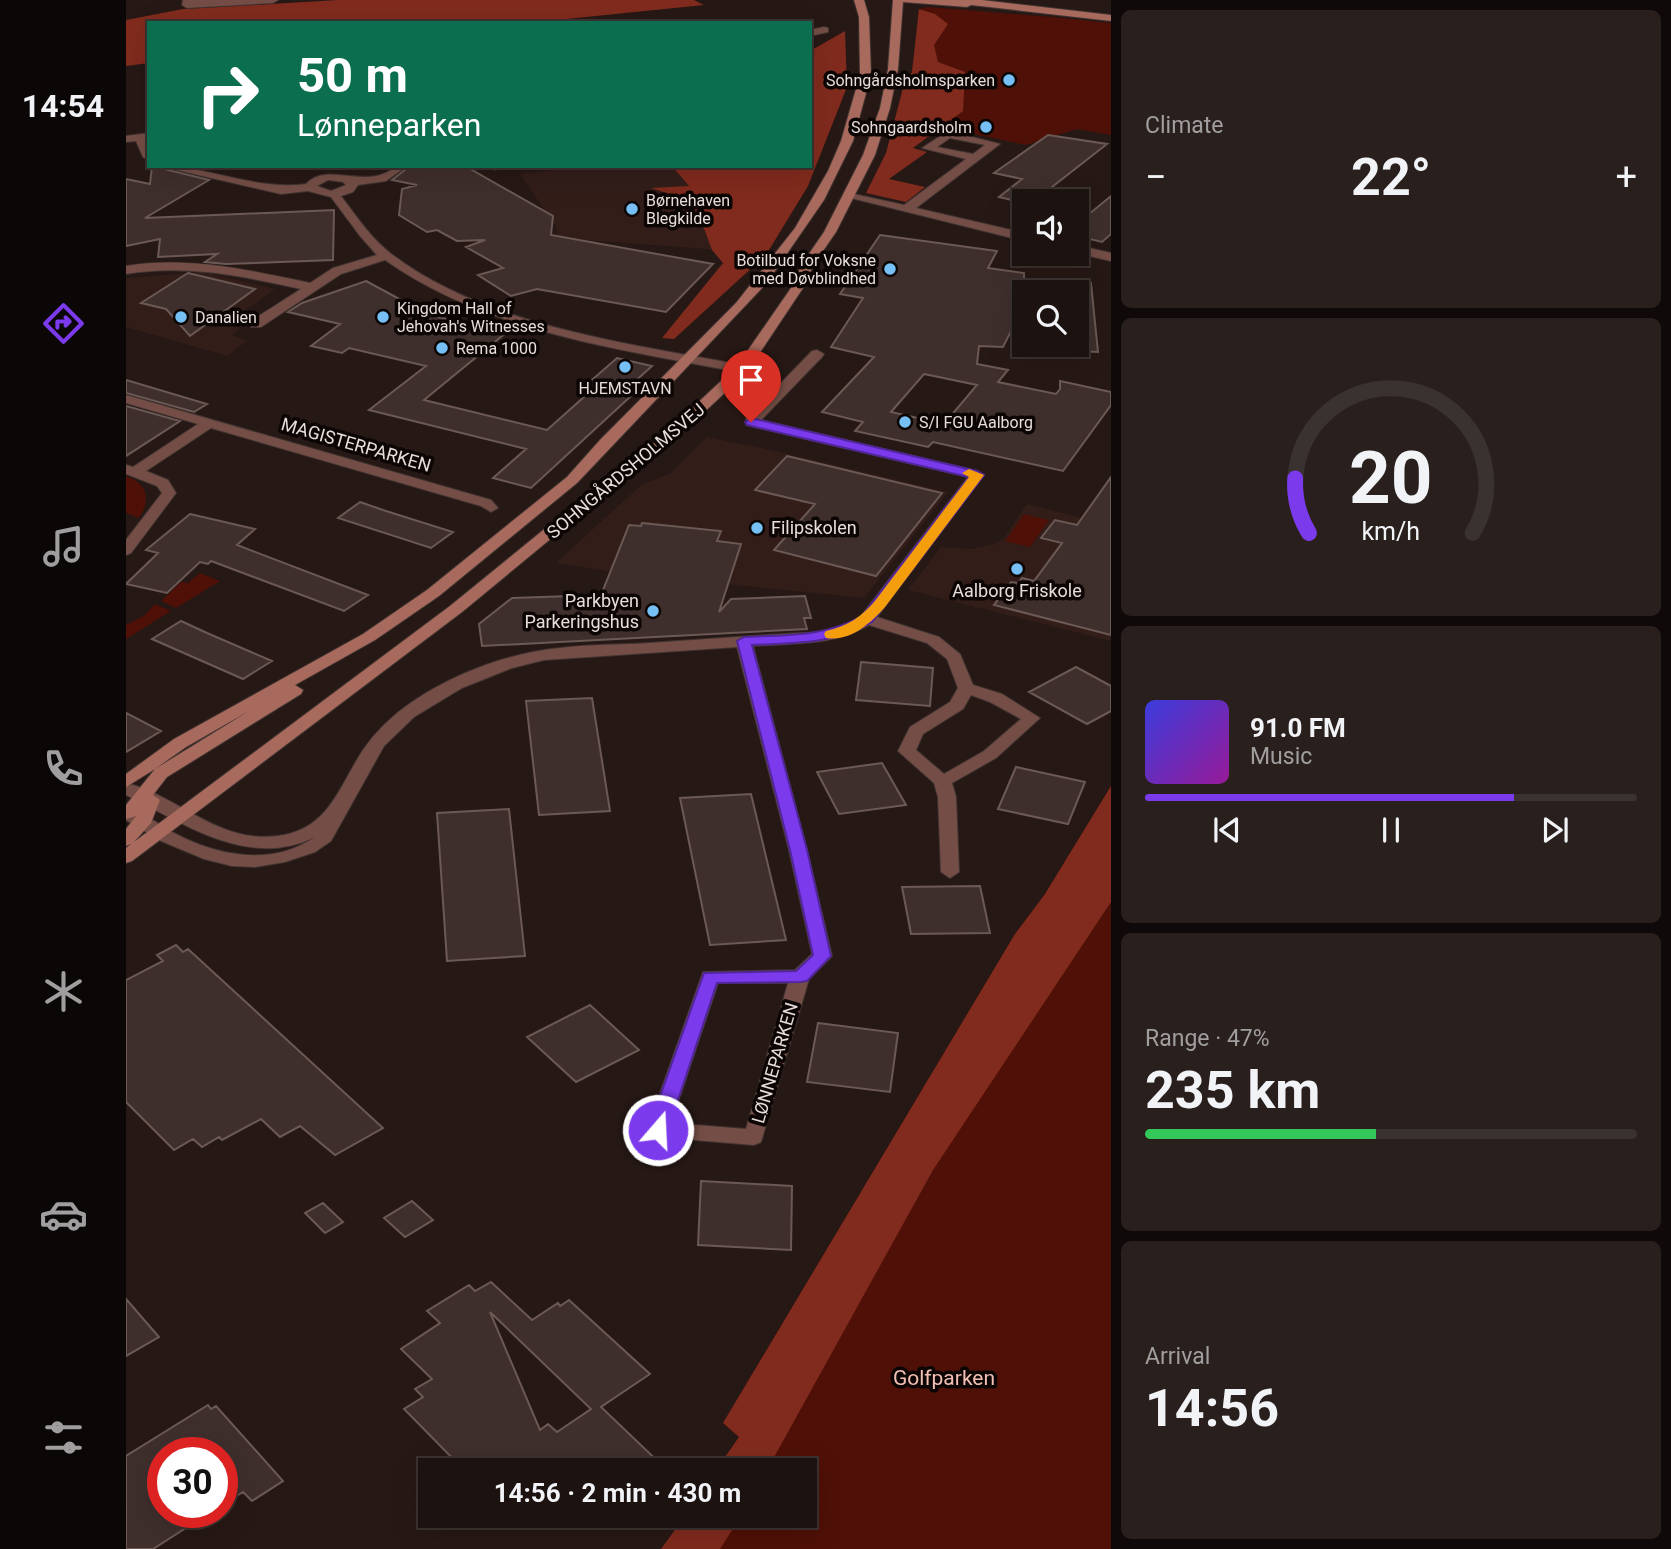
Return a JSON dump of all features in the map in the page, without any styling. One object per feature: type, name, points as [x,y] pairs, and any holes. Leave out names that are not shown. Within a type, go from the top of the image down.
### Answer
[{"type":"street","points":[[187,1],[187,5],[273,0]]},
{"type":"street","name":"SOHNGÅRDSHOLMSVEJ","points":[[126,857],[530,550],[606,486],[689,422],[741,369],[797,288],[869,155],[885,108],[893,69],[898,0]]},
{"type":"street","points":[[905,0],[1006,6]]},
{"type":"street","points":[[957,0],[1111,18]]},
{"type":"street","name":"SOHNGÅRDSHOLMSVEJ","points":[[126,782],[162,755],[227,714],[369,638],[433,593],[572,480],[761,283],[822,193],[858,106],[866,76],[862,1]]},
{"type":"street","points":[[812,33],[824,30]]},
{"type":"street","points":[[126,139],[145,136]]},
{"type":"street","points":[[907,209],[975,158]]},
{"type":"street","points":[[173,168],[281,191],[310,187],[321,193],[334,194],[351,188],[351,182]]},
{"type":"street","points":[[310,187],[316,180],[328,177],[351,182],[382,179],[399,168]]},
{"type":"street","points":[[334,194],[360,231],[386,256],[423,281],[481,307],[579,335],[741,369]]},
{"type":"street","points":[[849,196],[1012,234]]},
{"type":"street","points":[[1089,252],[1111,257]]},
{"type":"street","points":[[256,324],[337,271],[386,256]]},
{"type":"street","points":[[126,270],[191,264],[215,266],[310,287]]},
{"type":"street","points":[[139,794],[230,838],[263,843],[299,838],[326,822],[337,811],[379,740],[422,703],[462,682],[531,658],[587,650],[819,637],[847,631],[867,619],[977,475],[751,422],[817,354]]},
{"type":"street","name":"MAGISTERPARKEN","points":[[126,399],[486,503],[491,508]]},
{"type":"street","points":[[130,470],[209,423]]},
{"type":"street","points":[[126,550],[169,493],[163,483],[130,470]]},
{"type":"street","points":[[867,619],[933,640],[954,657],[966,688],[957,705],[916,731],[907,751],[942,781],[947,797],[950,872]]},
{"type":"street","points":[[126,840],[139,794],[161,773],[303,685],[369,638]]},
{"type":"street","name":"LØNNEPARKEN","points":[[744,641],[798,850],[822,956],[800,976],[754,1137],[658,1130],[710,977],[800,976]]},
{"type":"street","points":[[942,781],[967,772],[999,751],[1032,718],[996,698],[966,688]]},
{"type":"street","points":[[132,816],[218,858],[262,863],[291,855],[318,843],[333,828],[337,811]]},
{"type":"shaded area","points":[[338,0],[694,0],[704,5],[547,21],[147,21],[147,63],[126,66],[126,20],[183,9]]},
{"type":"shaded area","points":[[919,9],[935,14],[948,24],[934,45],[938,62],[965,72],[963,111],[913,148],[927,152],[889,179],[925,187],[906,202],[866,193],[886,153],[903,88],[912,72]]},
{"type":"shaded area","points":[[845,31],[847,87],[808,186],[766,255],[674,339],[662,338],[723,263],[712,250],[698,212],[684,211],[676,196],[651,188],[689,186],[674,168],[812,168],[812,50]]},
{"type":"shaded area","name":"Børnehaven Blegkilde","points":[[570,168],[720,168],[746,252],[586,240],[572,244],[558,237],[556,227],[520,174]]},
{"type":"shaded area","name":"Danalien","points":[[202,272],[275,289],[227,323],[240,328],[232,335],[247,341],[227,356],[126,327],[126,278]]},
{"type":"shaded area","name":"Filipskolen","points":[[707,437],[948,492],[864,598],[635,575],[556,563],[642,484],[670,474]]},
{"type":"shaded area","name":"Aalborg Friskole","points":[[1027,504],[1111,525],[1111,641],[908,590],[941,547],[971,549],[994,544],[1003,539]]},
{"type":"shaded area","points":[[1111,786],[1111,902],[933,1170],[774,1458],[724,1458],[739,1437],[723,1423],[1015,934],[1045,894]]},
{"type":"shaded area","points":[[676,1528],[733,1528],[720,1549],[661,1549]]},
{"type":"green space","name":"Sohngårdsholmsparken","points":[[927,7],[1111,23],[1111,135],[1077,129],[1026,145],[896,118],[903,88],[912,72],[919,9]]},
{"type":"green space","points":[[126,476],[139,483],[145,493],[145,505],[139,518],[126,513]]},
{"type":"green space","points":[[1024,514],[1049,520],[1030,547],[1005,541]]},
{"type":"green space","points":[[200,573],[220,581],[176,608],[161,601],[181,582],[188,583]]},
{"type":"green space","points":[[155,604],[171,611],[126,639],[126,625],[144,616]]},
{"type":"green space","name":"Golfparken","points":[[1111,786],[1111,1549],[662,1549],[677,1528],[817,1528],[817,1458],[724,1458],[739,1437],[723,1423],[1015,934],[1045,894]]},
{"type":"building","points":[[1048,135],[1107,144],[1049,189],[1012,189],[1012,200],[999,197],[1022,179],[994,173]]},
{"type":"building","points":[[152,168],[209,180],[145,218],[334,210],[333,260],[226,264],[205,262],[217,254],[158,257],[160,239],[126,246],[126,179],[150,184]]},
{"type":"building","points":[[407,168],[469,168],[553,216],[551,235],[713,264],[666,312],[537,289],[511,296],[478,275],[503,268],[466,247],[485,240],[457,241],[437,230],[427,232],[399,215],[402,189],[417,185],[392,180]]},
{"type":"building","points":[[1111,196],[1111,234],[1102,242],[1089,239],[1089,214]]},
{"type":"building","points":[[880,235],[997,251],[988,268],[1024,273],[1024,280],[1012,280],[1012,329],[1003,347],[979,346],[977,364],[1008,370],[998,382],[1056,394],[1060,389],[1060,381],[1111,392],[1111,405],[1063,471],[933,442],[928,447],[855,431],[863,422],[822,412],[874,357],[831,347],[863,298],[840,294]],"holes":[[[924,374],[977,385],[944,424],[891,412]]]},
{"type":"building","points":[[188,273],[255,289],[190,336],[166,309],[141,303]]},
{"type":"building","points":[[366,281],[429,315],[507,332],[424,400],[547,430],[594,388],[585,386],[617,358],[652,366],[621,394],[630,397],[531,488],[493,478],[526,449],[369,410],[426,366],[349,348],[342,353],[311,346],[340,324],[288,312],[302,303]]},
{"type":"building","points":[[1091,283],[1098,352],[1089,352]]},
{"type":"building","points":[[126,380],[207,404],[194,412],[126,393]]},
{"type":"building","points":[[126,406],[180,421],[126,456]]},
{"type":"building","points":[[787,456],[942,493],[876,576],[774,550],[815,504],[755,490]]},
{"type":"building","points":[[1111,477],[1111,635],[994,605],[1011,582],[1018,583],[1022,578],[1034,581],[1062,543],[1041,538],[1055,520],[1077,525]]},
{"type":"building","points":[[360,502],[453,532],[431,548],[338,518]]},
{"type":"building","points":[[190,514],[255,529],[237,545],[368,595],[344,611],[211,561],[208,564],[200,562],[167,593],[126,584],[158,553],[146,550]]},
{"type":"building","name":"Parkbyen Parkeringshus","points":[[642,523],[721,531],[717,541],[741,544],[719,612],[731,599],[805,596],[811,618],[804,618],[807,629],[482,646],[479,624],[512,598],[601,595],[629,525],[641,526]]},
{"type":"building","points":[[181,621],[272,661],[243,679],[152,639]]},
{"type":"building","points":[[861,662],[933,668],[930,706],[856,700]]},
{"type":"building","points":[[1076,667],[1111,686],[1111,711],[1087,724],[1029,692]]},
{"type":"building","points":[[592,698],[610,811],[539,815],[526,701]]},
{"type":"building","points":[[126,713],[161,731],[126,752]]},
{"type":"building","points":[[882,763],[906,805],[839,814],[817,772]]},
{"type":"building","points":[[1016,767],[1085,782],[1068,824],[998,809]]},
{"type":"building","points":[[751,794],[786,940],[710,945],[680,798]]},
{"type":"building","points":[[509,809],[525,956],[447,961],[437,813]]},
{"type":"building","points":[[980,886],[990,933],[911,934],[902,887]]},
{"type":"building","points":[[176,945],[183,952],[188,949],[383,1128],[335,1155],[300,1126],[280,1137],[261,1119],[222,1140],[219,1137],[202,1147],[193,1139],[174,1150],[126,1102],[126,980],[163,961],[157,955]]},
{"type":"building","points":[[590,1005],[639,1050],[576,1082],[527,1037]]},
{"type":"building","points":[[818,1023],[898,1033],[890,1092],[807,1082]]},
{"type":"building","points":[[701,1181],[792,1186],[791,1250],[698,1245]]},
{"type":"building","points":[[412,1201],[433,1220],[405,1237],[384,1218]]},
{"type":"building","points":[[323,1203],[343,1222],[325,1233],[305,1213]]},
{"type":"building","points":[[491,1282],[532,1320],[558,1303],[560,1306],[569,1300],[650,1374],[601,1407],[654,1458],[452,1458],[404,1409],[423,1397],[415,1389],[432,1379],[401,1349],[440,1323],[427,1311],[469,1285],[475,1291]],"holes":[[[490,1312],[591,1409],[557,1432],[548,1424],[540,1430]]]},
{"type":"building","points":[[126,1299],[159,1337],[126,1356]]},
{"type":"building","points":[[208,1405],[211,1409],[216,1406],[283,1481],[252,1501],[243,1492],[238,1495],[238,1437],[157,1437]]},
{"type":"building","points":[[147,1443],[147,1528],[186,1528],[153,1549],[126,1549],[126,1456]]},
{"type":"slow traffic","points":[[831,634],[847,631],[867,619],[880,604],[977,475],[969,473]]},
{"type":"place","name":"Sohngårdsholmsparken","points":[[1009,80]]},
{"type":"place","name":"Sohngaardsholm","points":[[986,127]]},
{"type":"place","name":"Børnehaven Blegkilde","points":[[632,209]]},
{"type":"place","name":"Botilbud for Voksne med Døvblindhed","points":[[890,269]]},
{"type":"place","name":"Danalien","points":[[181,317]]},
{"type":"place","name":"Kingdom Hall of Jehovah's Witnesses","points":[[383,317]]},
{"type":"place","name":"Rema 1000","points":[[442,348]]},
{"type":"place","name":"HJEMSTAVN","points":[[625,367]]},
{"type":"place","name":"S/I FGU Aalborg","points":[[905,422]]},
{"type":"place","name":"Filipskolen","points":[[757,528]]},
{"type":"place","name":"Aalborg Friskole","points":[[1017,569]]},
{"type":"place","name":"Parkbyen Parkeringshus","points":[[653,611]]},
{"type":"route","points":[[658,1130],[710,977],[800,976],[822,956],[798,850],[744,641],[819,637],[847,631],[867,619],[977,475],[751,422]]}]
